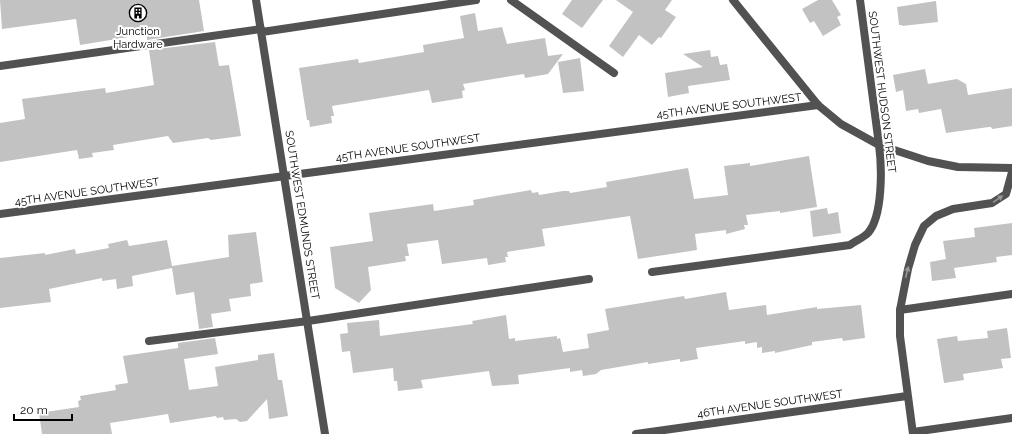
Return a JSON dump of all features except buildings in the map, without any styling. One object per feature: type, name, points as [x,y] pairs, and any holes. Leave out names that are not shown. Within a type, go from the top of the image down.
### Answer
[{"type":"street","name":"SOUTHWEST EDMUNDS STREET","points":[[256,0],[262,30],[325,434]]},
{"type":"street","points":[[0,66],[476,0]]},
{"type":"street","points":[[511,0],[614,73]]},
{"type":"street","points":[[733,0],[818,105],[841,124],[880,145],[928,160],[958,167],[1012,168]]},
{"type":"street","name":"SOUTHWEST HUDSON STREET","points":[[652,272],[850,245],[868,233],[874,222],[882,184],[880,145],[860,0]]},
{"type":"street","name":"45TH AVENUE SOUTHWEST","points":[[0,214],[818,105]]},
{"type":"street","points":[[1012,172],[1006,194],[992,203],[953,209],[936,216],[924,226],[908,269],[900,310],[900,336],[913,433],[1012,418]]},
{"type":"street","points":[[149,341],[308,321],[589,279]]},
{"type":"street","points":[[900,310],[1012,294]]},
{"type":"street","name":"46TH AVENUE SOUTHWEST","points":[[636,434],[907,396]]},
{"type":"place","name":"Junction Hardware","points":[[138,13]]}]
